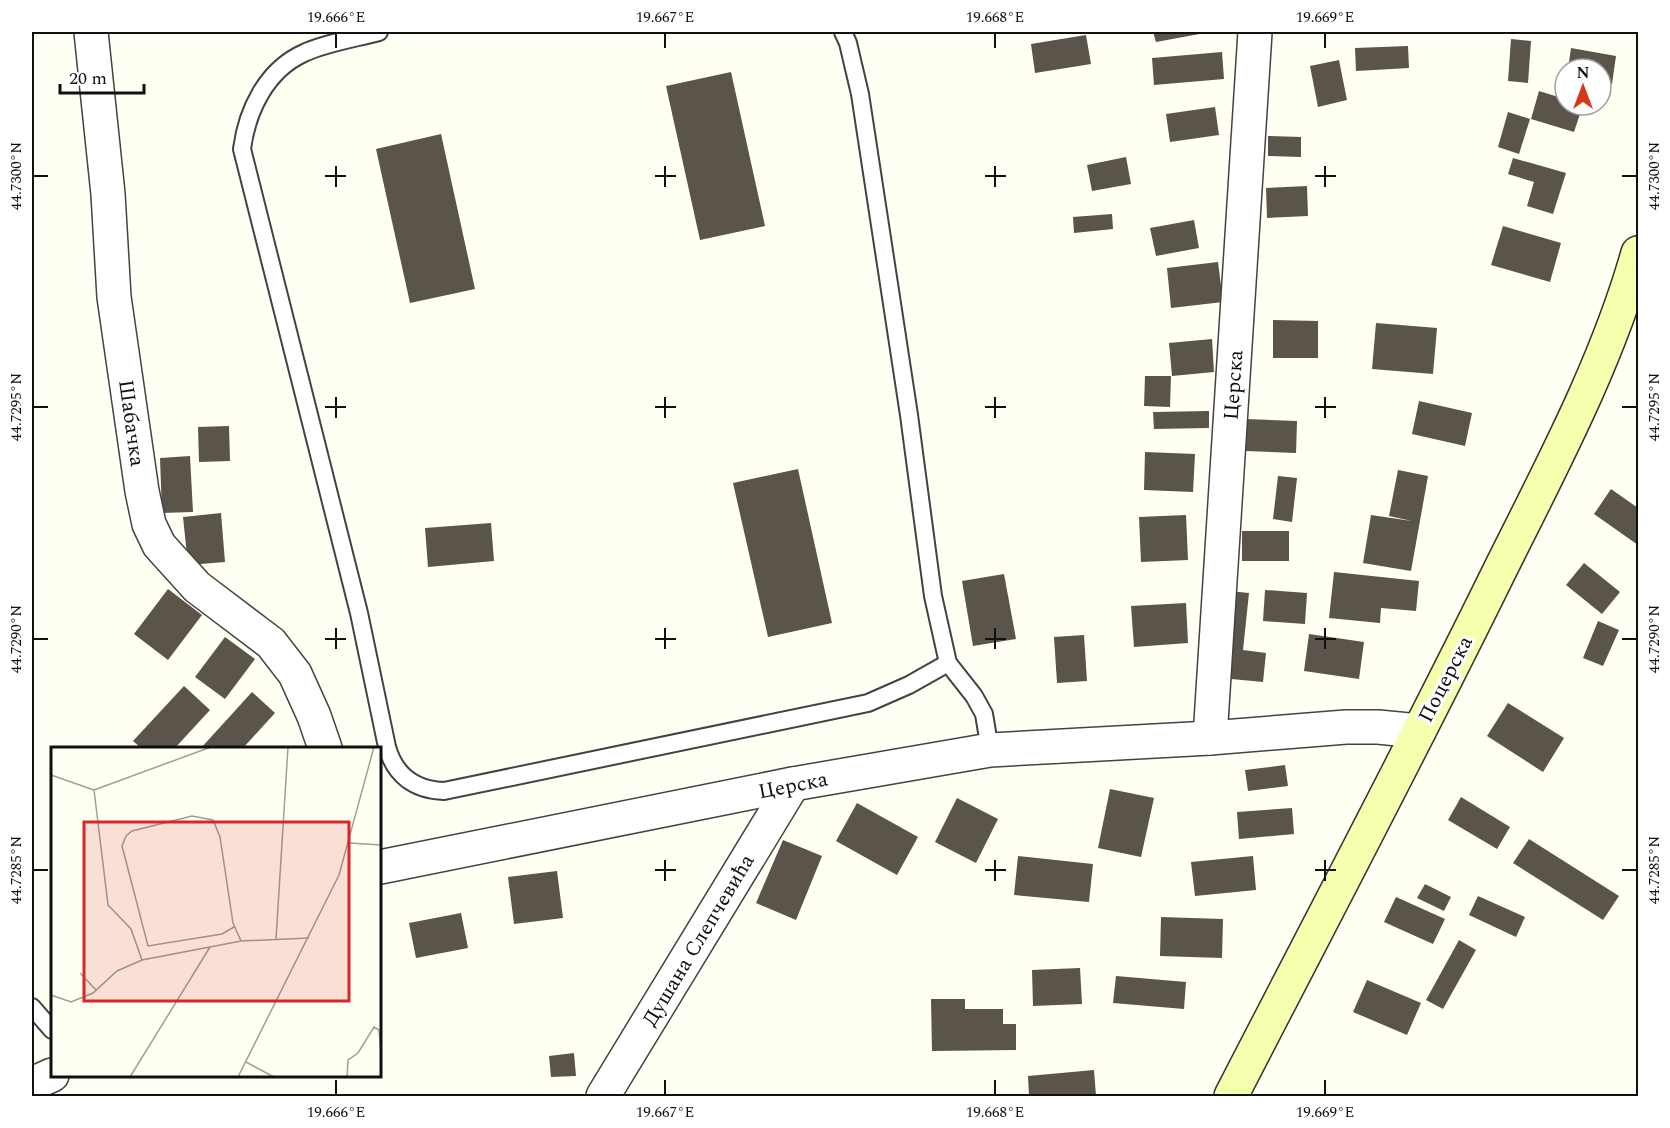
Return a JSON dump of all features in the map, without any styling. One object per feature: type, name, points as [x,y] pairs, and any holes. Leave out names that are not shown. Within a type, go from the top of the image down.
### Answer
[{"type":"main road","name":"Поцерска","points":[[1231,1096],[1419,731],[1586,393],[1625,301],[1638,253]]},
{"type":"street","name":"Шабачка","points":[[91,32],[108,194],[114,297],[142,491],[149,524],[159,545],[197,587],[271,643],[295,674],[326,747]]},
{"type":"street","name":"Церска","points":[[1210,738],[1256,32]]},
{"type":"street","name":"Церска","points":[[381,867],[793,784],[990,750],[1210,738],[1346,727],[1419,731]]},
{"type":"street","name":"Душана Слепчевића","points":[[603,1096],[793,784]]},
{"type":"street","points":[[32,1084],[51,1076]]},
{"type":"lane","points":[[379,32],[304,53],[278,72],[256,99],[249,115],[242,149],[359,613],[387,747],[390,759],[397,771],[418,786],[431,790],[444,790],[868,703],[909,685],[948,663]]},
{"type":"lane","points":[[843,32],[849,43],[860,94],[909,415],[933,596],[948,663],[974,696],[984,714],[990,750]]},
{"type":"lane","points":[[32,1007],[51,1029]]},
{"type":"building","points":[[1153,32],[1205,32],[1205,33],[1156,42]]},
{"type":"building","points":[[1086,35],[1091,64],[1035,73],[1031,44]]},
{"type":"building","points":[[1511,39],[1531,41],[1528,83],[1508,81]]},
{"type":"building","points":[[1408,46],[1409,68],[1356,71],[1355,48]]},
{"type":"building","points":[[1571,48],[1616,56],[1613,77],[1613,57],[1570,57]]},
{"type":"building","points":[[1222,52],[1224,79],[1154,85],[1152,58]]},
{"type":"building","points":[[1339,60],[1347,100],[1318,107],[1310,66]]},
{"type":"building","points":[[731,72],[765,226],[700,240],[666,86]]},
{"type":"building","points":[[1539,91],[1553,95],[1553,117],[1579,117],[1574,132],[1531,119]]},
{"type":"building","points":[[1215,107],[1219,135],[1170,142],[1166,114]]},
{"type":"building","points":[[1508,112],[1530,119],[1519,154],[1498,147]]},
{"type":"building","points":[[441,134],[475,289],[410,303],[376,149]]},
{"type":"building","points":[[1268,136],[1301,137],[1301,157],[1268,156]]},
{"type":"building","points":[[1126,157],[1131,184],[1092,191],[1087,165]]},
{"type":"building","points":[[1513,158],[1566,173],[1553,214],[1527,206],[1534,182],[1508,174]]},
{"type":"building","points":[[1307,186],[1308,216],[1267,218],[1266,188]]},
{"type":"building","points":[[1112,214],[1113,229],[1074,233],[1073,217]]},
{"type":"building","points":[[1194,220],[1199,248],[1156,256],[1150,228]]},
{"type":"building","points":[[1503,226],[1561,243],[1550,282],[1491,265]]},
{"type":"building","points":[[1218,262],[1223,302],[1171,308],[1167,268]]},
{"type":"building","points":[[1273,320],[1318,321],[1318,358],[1273,358]]},
{"type":"building","points":[[1376,323],[1437,328],[1433,374],[1372,369]]},
{"type":"building","points":[[1212,339],[1214,372],[1172,376],[1169,343]]},
{"type":"building","points":[[1145,376],[1171,376],[1170,407],[1144,406]]},
{"type":"building","points":[[1419,401],[1472,413],[1465,446],[1412,434]]},
{"type":"building","points":[[1209,411],[1209,428],[1154,429],[1153,412]]},
{"type":"building","points":[[1246,419],[1297,421],[1296,453],[1245,451]]},
{"type":"building","points":[[229,426],[230,461],[199,462],[198,427]]},
{"type":"building","points":[[1145,452],[1195,454],[1193,492],[1144,490]]},
{"type":"building","points":[[190,456],[193,512],[162,513],[160,458]]},
{"type":"building","points":[[798,469],[832,623],[768,637],[733,483]]},
{"type":"building","points":[[1398,470],[1428,476],[1411,571],[1363,563],[1371,515],[1412,521],[1389,516]]},
{"type":"building","points":[[1278,476],[1297,478],[1292,522],[1273,519]]},
{"type":"building","points":[[1611,489],[1638,508],[1638,545],[1594,514]]},
{"type":"building","points":[[221,513],[225,562],[188,565],[183,517]]},
{"type":"building","points":[[1186,515],[1188,560],[1141,562],[1139,517]]},
{"type":"building","points":[[491,523],[494,561],[428,567],[425,528]]},
{"type":"building","points":[[1242,531],[1289,531],[1289,561],[1242,561]]},
{"type":"building","points":[[1584,563],[1620,592],[1602,614],[1566,585]]},
{"type":"building","points":[[1334,572],[1419,581],[1416,611],[1381,608],[1380,623],[1329,618]]},
{"type":"building","points":[[1004,574],[1016,639],[973,646],[962,581]]},
{"type":"building","points":[[168,589],[202,615],[168,660],[134,634]]},
{"type":"building","points":[[1265,590],[1307,593],[1305,624],[1263,621]]},
{"type":"building","points":[[1229,591],[1249,593],[1243,650],[1266,653],[1263,682],[1221,678]]},
{"type":"building","points":[[1186,603],[1188,643],[1134,647],[1131,606]]},
{"type":"building","points":[[1598,621],[1619,630],[1603,666],[1583,658]]},
{"type":"building","points":[[1309,634],[1364,642],[1359,679],[1304,671]]},
{"type":"building","points":[[1084,635],[1087,681],[1057,683],[1054,637]]},
{"type":"building","points":[[225,637],[255,659],[225,699],[195,677]]},
{"type":"building","points":[[184,686],[210,710],[176,747],[140,747],[133,741]]},
{"type":"building","points":[[252,692],[275,713],[244,747],[202,747]]},
{"type":"building","points":[[1508,703],[1564,738],[1543,772],[1487,736]]},
{"type":"building","points":[[1285,765],[1288,786],[1248,791],[1245,770]]},
{"type":"building","points":[[1110,789],[1154,798],[1141,857],[1098,848]]},
{"type":"building","points":[[1461,797],[1510,827],[1497,849],[1448,820]]},
{"type":"building","points":[[957,798],[998,819],[976,863],[935,842]]},
{"type":"building","points":[[857,803],[918,837],[897,875],[836,841]]},
{"type":"building","points":[[1292,808],[1294,834],[1239,839],[1237,812]]},
{"type":"building","points":[[1529,839],[1619,896],[1603,920],[1513,863]]},
{"type":"building","points":[[783,840],[822,856],[796,920],[756,903]]},
{"type":"building","points":[[1018,856],[1093,864],[1089,902],[1014,895]]},
{"type":"building","points":[[1253,856],[1256,890],[1195,896],[1191,862]]},
{"type":"building","points":[[557,871],[563,918],[514,924],[508,877]]},
{"type":"building","points":[[1425,884],[1451,897],[1444,911],[1417,898]]},
{"type":"building","points":[[1478,896],[1525,917],[1516,937],[1469,915]]},
{"type":"building","points":[[1396,897],[1445,919],[1433,944],[1384,922]]},
{"type":"building","points":[[461,913],[468,948],[416,958],[409,923]]},
{"type":"building","points":[[1161,917],[1223,919],[1222,958],[1160,956]]},
{"type":"building","points":[[1459,940],[1476,950],[1443,1009],[1426,1000]]},
{"type":"building","points":[[1080,968],[1082,1004],[1033,1006],[1032,970]]},
{"type":"building","points":[[1116,976],[1186,982],[1184,1009],[1113,1003]]},
{"type":"building","points":[[1367,980],[1421,1003],[1407,1035],[1353,1012]]},
{"type":"building","points":[[931,999],[965,999],[965,1009],[1003,1009],[1003,1024],[1016,1024],[1016,1050],[932,1051]]},
{"type":"building","points":[[574,1053],[576,1076],[551,1077],[549,1056]]},
{"type":"building","points":[[1094,1070],[1096,1096],[1029,1096],[1028,1076]]}]
